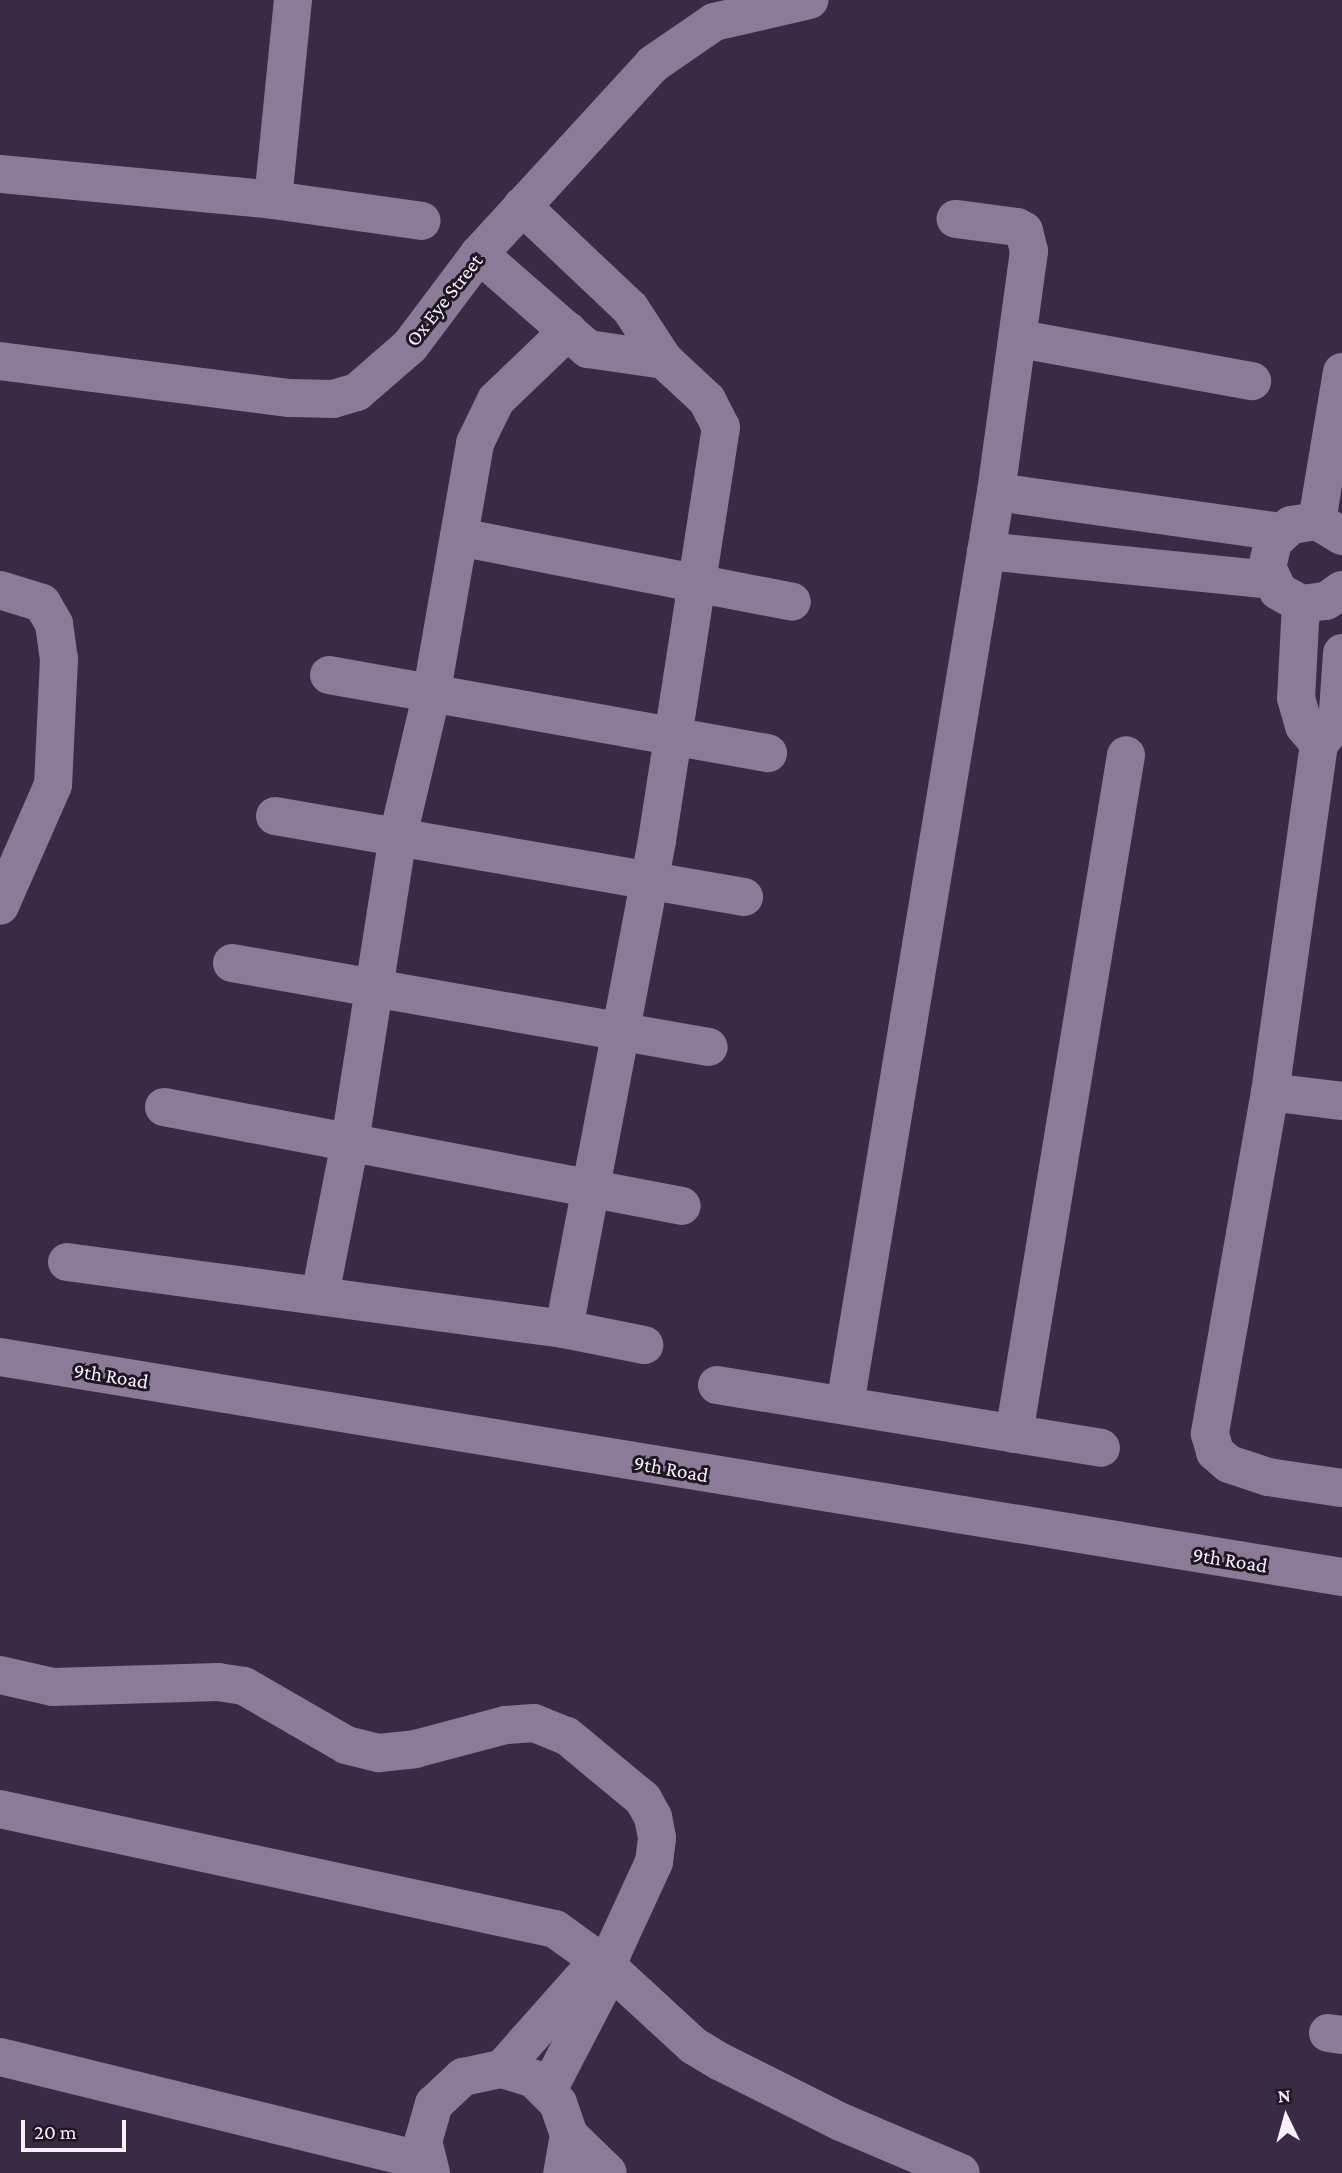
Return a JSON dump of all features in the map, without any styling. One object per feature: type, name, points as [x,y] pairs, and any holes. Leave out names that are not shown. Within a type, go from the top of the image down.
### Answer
[{"type":"street","points":[[273,200],[293,0]]},
{"type":"street","name":"Ox Eye Street","points":[[0,361],[290,398],[333,399],[357,392],[393,364],[479,254],[625,90],[715,11],[809,0]]},
{"type":"street","points":[[0,174],[273,200],[422,221]]},
{"type":"street","points":[[522,206],[630,308],[664,360],[689,379],[721,427],[694,584],[649,883],[623,1031],[589,1188],[564,1329]]},
{"type":"street","points":[[845,1405],[996,492],[1020,339],[1029,251],[1024,232],[956,219]]},
{"type":"street","points":[[479,254],[588,349],[664,360]]},
{"type":"street","points":[[320,1295],[350,1142],[398,836],[431,696],[475,443],[487,413],[568,331]]},
{"type":"street","points":[[1020,339],[1252,381]]},
{"type":"street","points":[[1342,372],[1329,529],[1292,524],[1281,532],[1268,554],[1271,580],[1288,599],[1301,604],[1326,601],[1342,590]]},
{"type":"street","points":[[996,492],[1281,532]]},
{"type":"street","points":[[459,537],[792,602]]},
{"type":"street","points":[[986,551],[1271,580]]},
{"type":"street","points":[[0,590],[42,603],[54,624],[59,659],[53,785],[0,906]]},
{"type":"street","points":[[1301,604],[1296,698],[1304,726],[1326,760]]},
{"type":"street","points":[[1342,653],[1338,711],[1326,760],[1210,1434],[1215,1452],[1229,1464],[1268,1477],[1342,1488]]},
{"type":"street","points":[[328,675],[431,696],[768,754]]},
{"type":"street","points":[[1014,1434],[1126,755]]},
{"type":"street","points":[[275,816],[649,883],[744,897]]},
{"type":"street","points":[[232,963],[709,1047]]},
{"type":"street","points":[[1270,1092],[1342,1101]]},
{"type":"street","points":[[164,1107],[681,1206]]},
{"type":"street","points":[[66,1262],[564,1329],[644,1345]]},
{"type":"street","name":"9th Road","points":[[0,1357],[1342,1577]]},
{"type":"street","points":[[717,1385],[1101,1448]]},
{"type":"street","points":[[0,1675],[53,1687],[218,1682],[244,1686],[346,1745],[379,1753],[415,1749],[506,1725],[534,1723],[567,1736],[643,1799],[653,1817],[654,1862],[606,1959],[548,2090]]},
{"type":"street","points":[[0,1810],[534,1922],[565,1933],[606,1959],[660,2018],[721,2062],[841,2122],[961,2173]]},
{"type":"street","points":[[502,2069],[606,1959]]},
{"type":"street","points":[[0,2057],[428,2167],[426,2122],[440,2096],[463,2077],[502,2069],[518,2072],[548,2090],[566,2118],[569,2135],[562,2173]]},
{"type":"street","points":[[569,2135],[608,2173]]}]
